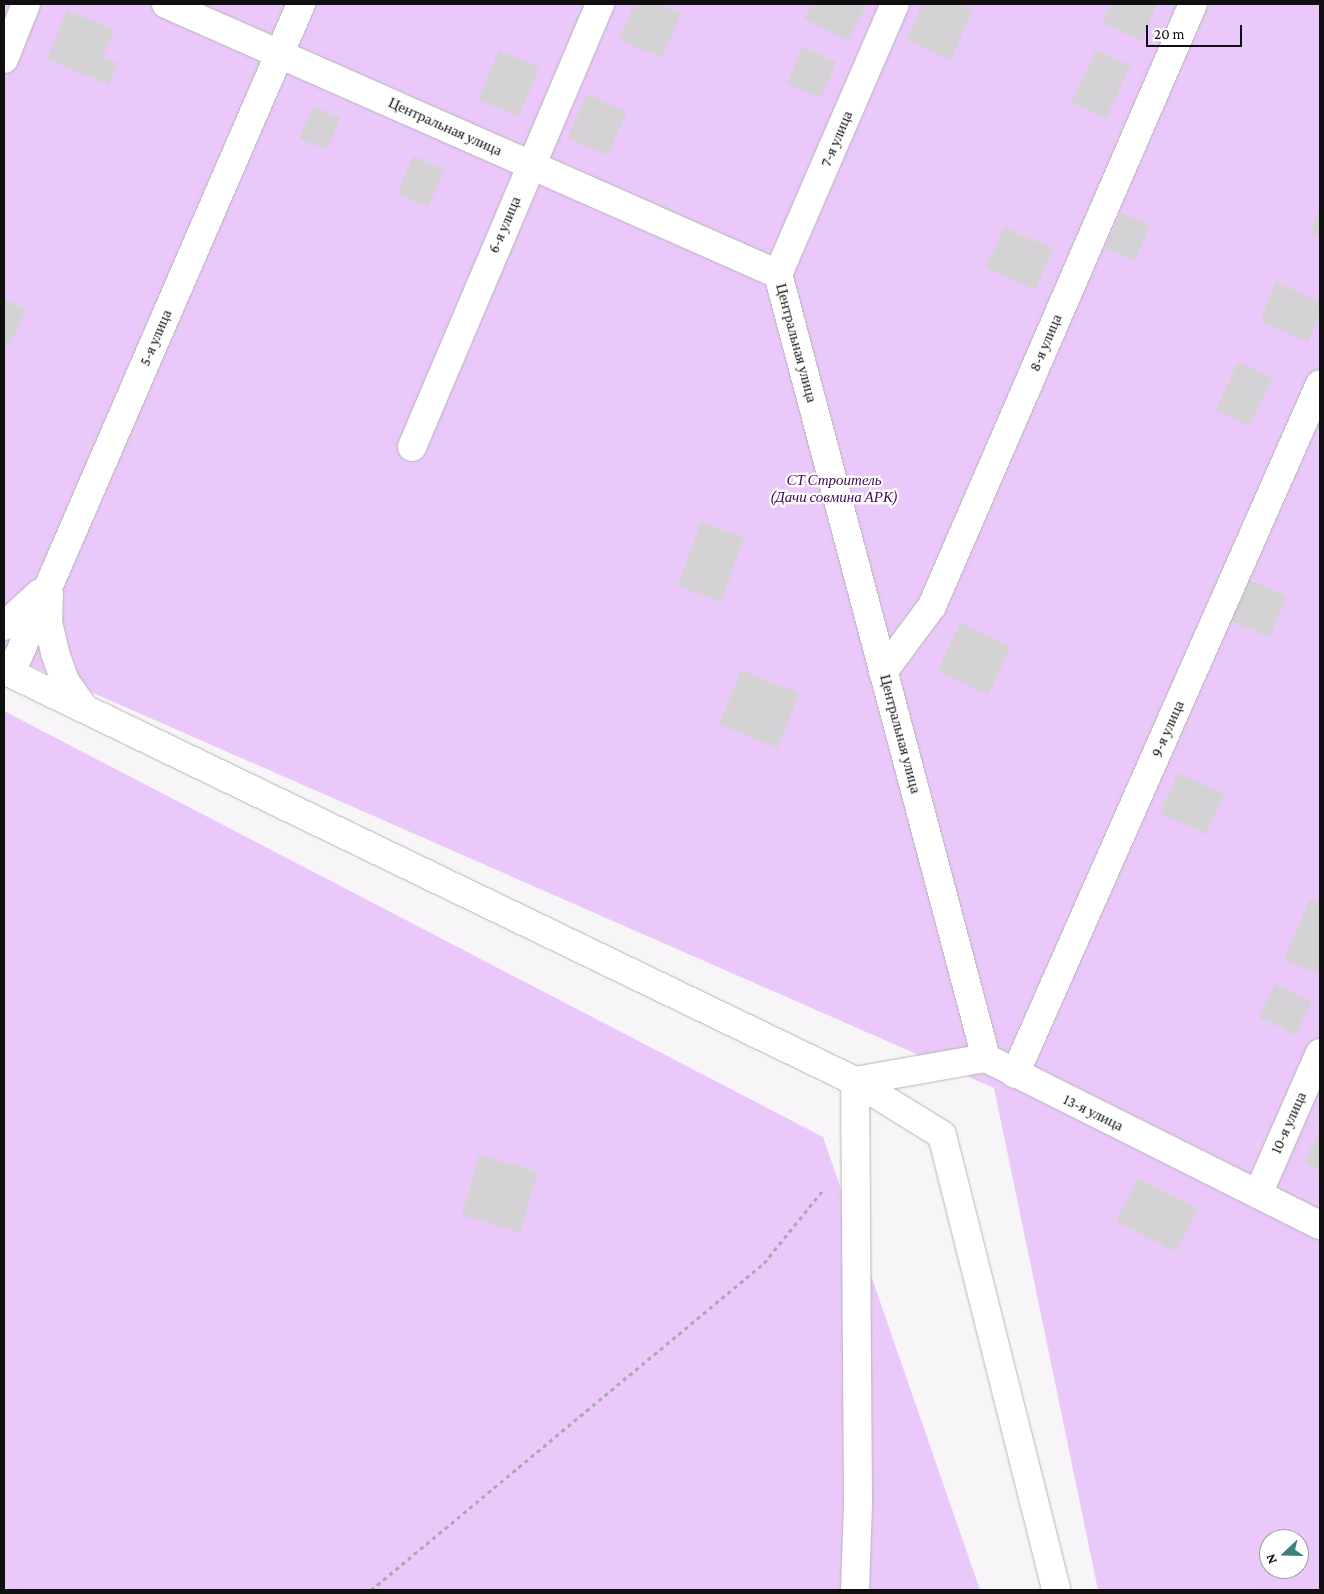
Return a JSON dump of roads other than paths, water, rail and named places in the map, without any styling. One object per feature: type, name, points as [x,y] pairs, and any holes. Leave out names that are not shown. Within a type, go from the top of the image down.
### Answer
[{"type":"street","points":[[4,59],[26,4]]},
{"type":"street","name":"Центральная улица","points":[[166,4],[778,274],[986,1058]]},
{"type":"street","name":"5-я улица","points":[[7,671],[50,583],[301,4]]},
{"type":"street","name":"6-я улица","points":[[412,447],[600,4]]},
{"type":"street","name":"7-я улица","points":[[778,274],[895,4]]},
{"type":"street","name":"8-я улица","points":[[883,672],[932,606],[1193,4]]},
{"type":"street","name":"9-я улица","points":[[1015,1074],[1320,384]]},
{"type":"street","points":[[4,626],[50,583]]},
{"type":"street","points":[[50,583],[48,622],[55,653],[65,680],[84,709]]},
{"type":"street","points":[[7,671],[855,1081],[942,1136],[1056,1590]]},
{"type":"street","name":"10-я улица","points":[[1258,1194],[1320,1053]]},
{"type":"street","points":[[855,1081],[986,1058]]},
{"type":"street","name":"13-я улица","points":[[986,1058],[1320,1225]]},
{"type":"street","points":[[855,1081],[858,1502],[855,1590]]},
{"type":"park label","name":"СТ Строитель (Дачи совмина АРК)","points":[[834,488]]}]
